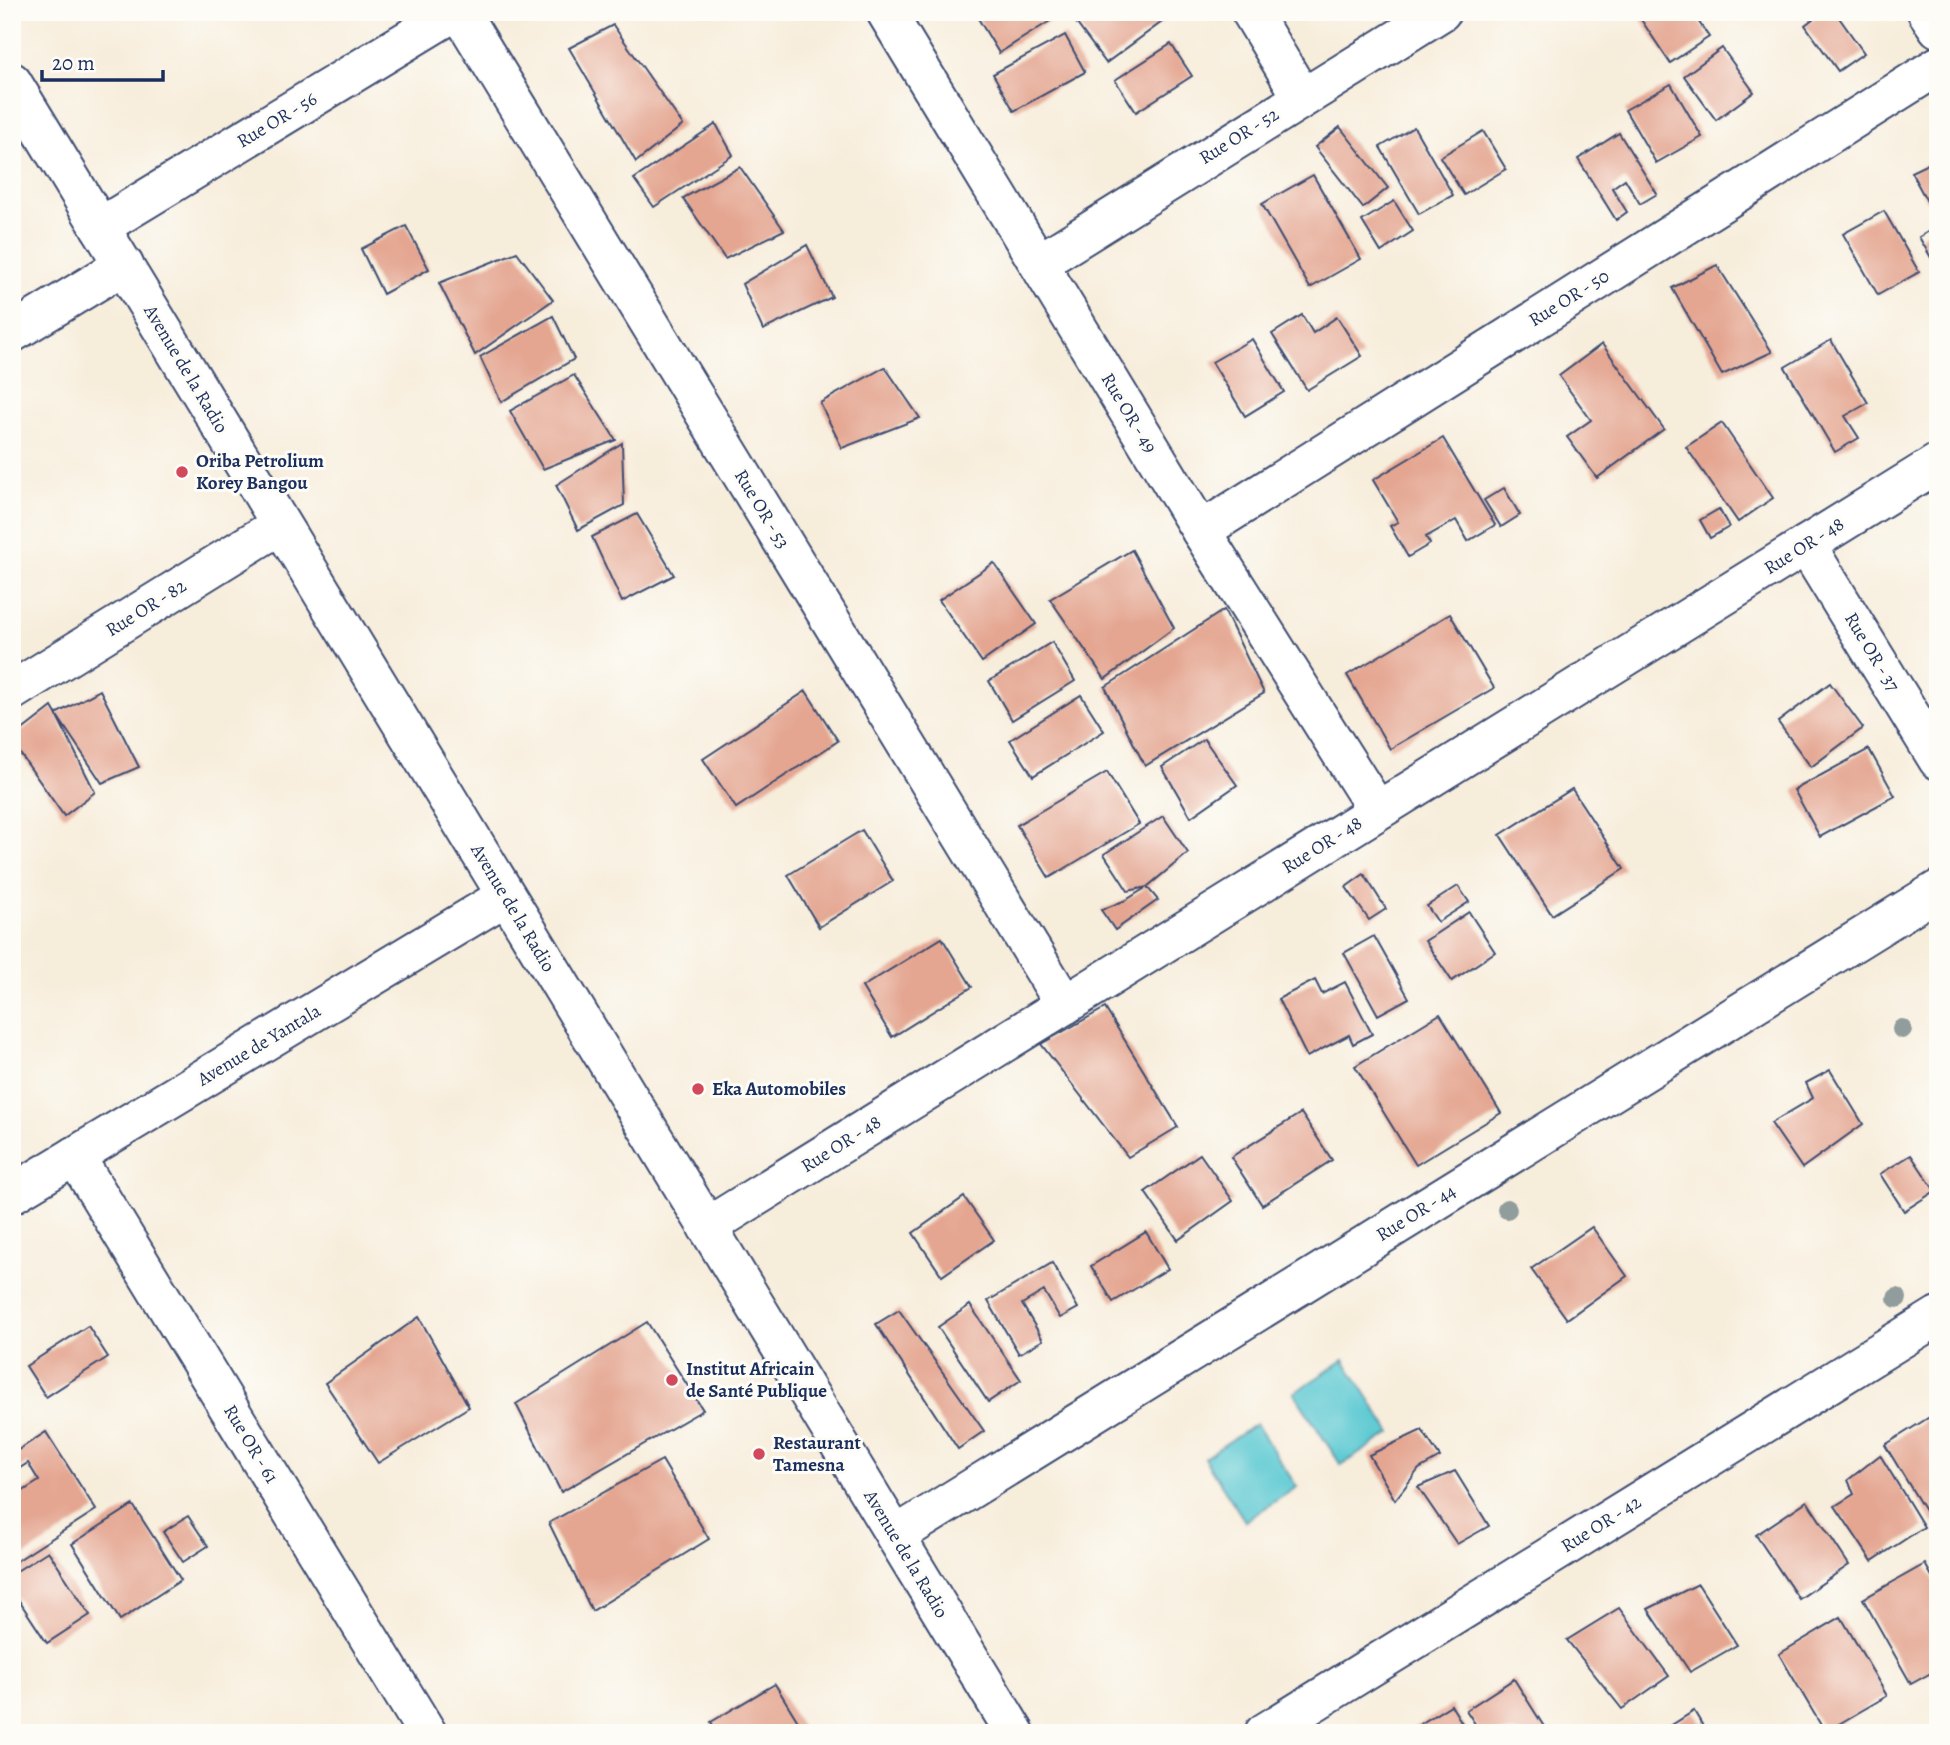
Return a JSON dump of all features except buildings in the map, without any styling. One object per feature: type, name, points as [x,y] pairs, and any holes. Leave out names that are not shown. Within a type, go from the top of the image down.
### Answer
[{"type":"street","name":"Rue OR - 56","points":[[100,227],[454,12]]},
{"type":"street","name":"Rue OR - 53","points":[[460,12],[1065,1005]]},
{"type":"street","name":"Rue OR - 49","points":[[886,12],[1201,531],[1377,810]]},
{"type":"street","points":[[1251,12],[1302,97]]},
{"type":"street","name":"Rue OR - 52","points":[[1038,262],[1441,12]]},
{"type":"street","points":[[1927,12],[1938,28]]},
{"type":"street","name":"Rue OR - 50","points":[[1201,531],[1938,66]]},
{"type":"street","name":"Avenue de la Radio","points":[[12,82],[1016,1733]]},
{"type":"street","points":[[12,333],[124,265]]},
{"type":"street","name":"Rue OR - 48","points":[[707,1227],[1938,463]]},
{"type":"street","name":"Rue OR - 82","points":[[12,691],[281,525]]},
{"type":"street","name":"Rue OR - 37","points":[[1806,545],[1938,760]]},
{"type":"street","name":"Rue OR - 44","points":[[895,1536],[1938,890]]},
{"type":"street","name":"Avenue de Yantala","points":[[16,1183],[75,1156],[506,896]]},
{"type":"street","name":"Rue OR - 61","points":[[75,1156],[427,1733]]},
{"type":"street","name":"Rue OR - 42","points":[[1264,1733],[1938,1316]]},
{"type":"water","points":[[1344,1360],[1391,1433],[1341,1465],[1294,1393]]},
{"type":"water","points":[[1256,1424],[1297,1487],[1245,1521],[1204,1458]]},
{"type":"place","name":"Oriba Petrolium Korey Bangou","points":[[182,472]]},
{"type":"place","name":"Eka Automobiles","points":[[698,1089]]},
{"type":"place","name":"Institut Africain de Santé Publique","points":[[672,1380]]},
{"type":"place","name":"Restaurant Tamesna","points":[[759,1454]]}]
